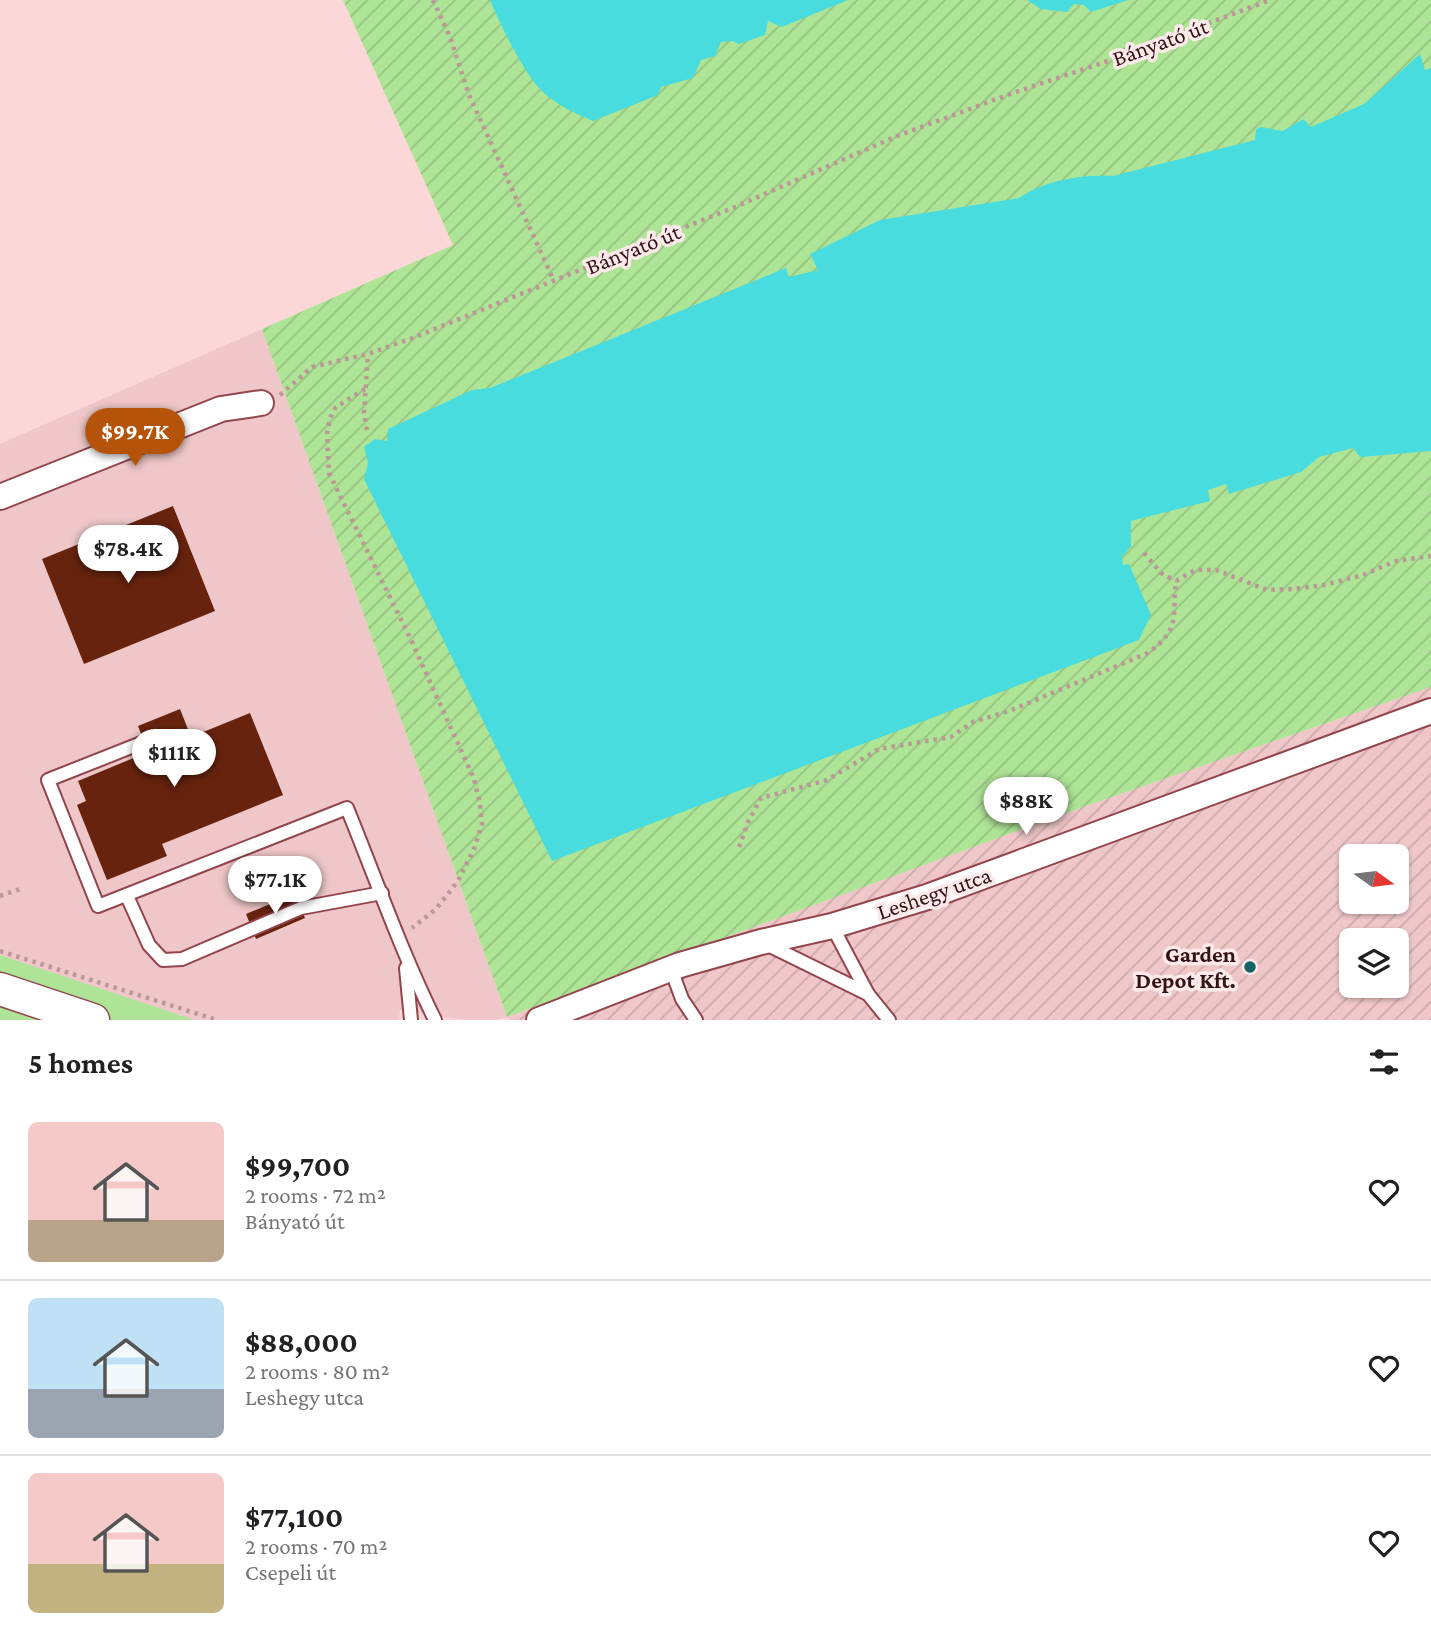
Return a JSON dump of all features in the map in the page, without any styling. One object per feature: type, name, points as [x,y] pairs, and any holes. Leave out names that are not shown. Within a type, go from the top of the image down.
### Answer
[{"type":"street","points":[[0,497],[221,409],[261,402]]},
{"type":"street","name":"Leshegy utca","points":[[539,1020],[671,969],[761,942],[832,926],[927,897],[1431,710]]},
{"type":"street","name":"Leshegy utca","points":[[558,1020],[629,984]]},
{"type":"street","points":[[0,989],[93,1020]]},
{"type":"lane","points":[[144,742],[48,780],[98,906],[347,808],[401,945],[435,1020]]},
{"type":"lane","points":[[127,896],[149,945],[163,960],[182,959],[301,908],[382,893]]},
{"type":"lane","points":[[832,926],[868,994],[889,1020]]},
{"type":"lane","points":[[761,942],[868,994]]},
{"type":"lane","points":[[401,945],[411,1002],[411,1020]]},
{"type":"lane","points":[[671,969],[682,999],[696,1020]]},
{"type":"path","points":[[433,0],[450,37],[469,95],[554,281]]},
{"type":"path","name":"Bányató út","points":[[261,402],[285,393],[299,376],[312,367],[368,354],[735,207],[897,136],[1270,0]]},
{"type":"path","points":[[367,430],[364,413],[368,354]]},
{"type":"path","points":[[365,389],[346,399],[330,418],[327,441],[329,473],[412,642],[474,779],[482,824],[474,849],[458,881],[436,909],[401,945]]},
{"type":"path","points":[[1144,553],[1161,573],[1176,581]]},
{"type":"path","points":[[1176,581],[1195,570],[1216,570],[1267,590],[1293,589],[1324,585],[1363,575],[1396,561],[1431,556]]},
{"type":"path","points":[[739,847],[761,798],[827,780],[879,749],[951,737],[973,722],[1009,711],[1148,653],[1164,642],[1175,622],[1176,581]]},
{"type":"path","points":[[0,896],[23,888]]},
{"type":"path","points":[[0,951],[217,1020]]},
{"type":"shaded area","points":[[262,329],[507,1017],[495,1020],[465,1020],[400,1010],[399,1020],[195,1020],[0,955],[0,444]]},
{"type":"shaded area","points":[[1431,687],[1431,1020],[510,1020],[507,1017],[1083,807]]},
{"type":"green space","points":[[343,0],[1431,0],[1431,687],[1083,807],[507,1017],[262,329],[453,245]]},
{"type":"green space","points":[[0,955],[195,1020],[0,1020]]},
{"type":"water","points":[[490,0],[848,0],[782,27],[768,21],[765,35],[739,44],[733,41],[721,42],[715,56],[701,60],[693,78],[661,87],[658,95],[593,121],[561,105],[540,89],[516,53]]},
{"type":"water","points":[[1027,0],[1128,0],[1091,12],[1084,5],[1074,4],[1067,12],[1041,9]]},
{"type":"water","points":[[1420,54],[1425,70],[1431,68],[1431,451],[1360,457],[1353,448],[1319,457],[1301,472],[1229,494],[1226,484],[1208,490],[1210,501],[1131,521],[1131,546],[1122,557],[1123,565],[1129,564],[1151,615],[1139,640],[552,861],[364,479],[368,463],[364,447],[375,439],[387,441],[388,429],[472,390],[490,388],[786,268],[789,277],[818,270],[810,254],[880,220],[1019,198],[1040,187],[1064,180],[1113,176],[1255,140],[1256,129],[1261,127],[1283,131],[1303,119],[1311,127],[1364,104]]},
{"type":"building","points":[[173,506],[215,611],[84,664],[42,559]]},
{"type":"building","points":[[180,709],[191,737],[250,713],[283,795],[162,844],[167,856],[107,880],[77,805],[86,801],[78,781],[148,752],[138,726]]},
{"type":"building","points":[[294,894],[305,918],[256,939],[246,914]]},
{"type":"place","name":"Garden Depot Kft.","points":[[1250,967]]}]
